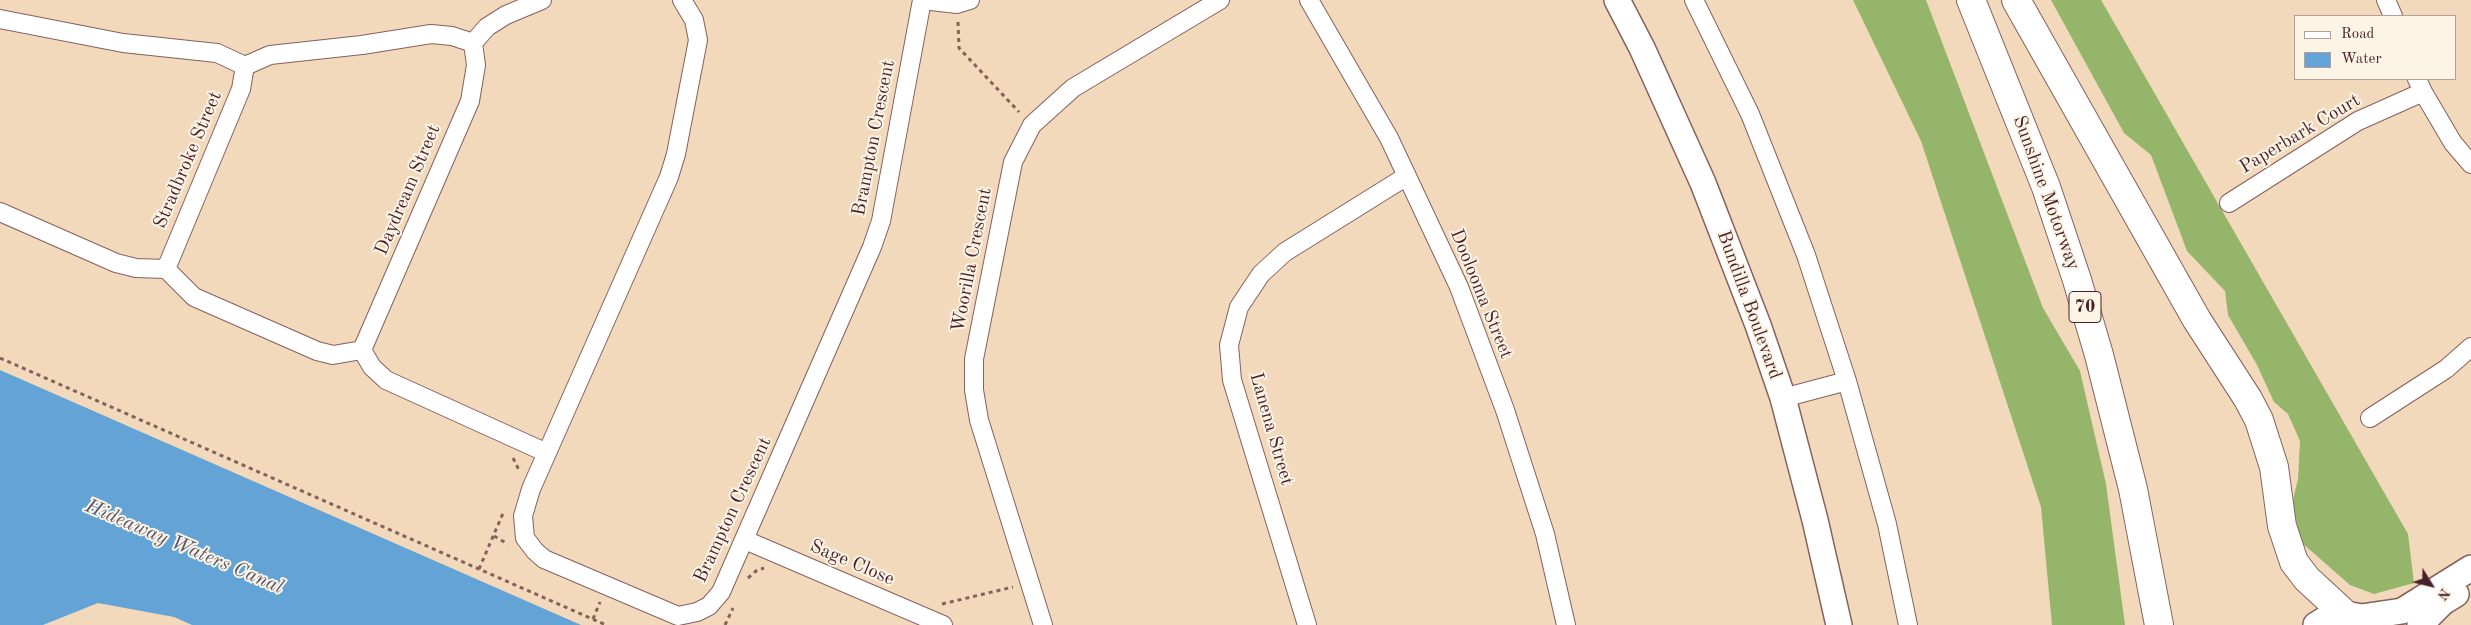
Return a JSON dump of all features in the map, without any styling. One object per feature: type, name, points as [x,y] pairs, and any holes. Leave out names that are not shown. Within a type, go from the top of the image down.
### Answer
[{"type":"highway","name":"Sunshine Motorway","points":[[1971,0],[2042,179],[2077,280],[2133,490],[2158,625]]},
{"type":"highway","points":[[2016,0],[2197,320],[2259,420],[2274,467],[2282,526],[2294,562],[2307,580],[2361,619]]},
{"type":"street","points":[[0,19],[123,43],[217,53],[245,66],[270,55],[362,45],[431,34],[452,36],[473,43],[487,28],[506,15],[542,0]]},
{"type":"street","name":"Brampton Crescent","points":[[682,0],[694,20],[698,40],[676,154],[668,177],[531,490],[523,516],[525,538],[544,559],[678,616],[697,612],[709,606],[721,592],[872,247],[881,221],[922,0]]},
{"type":"street","points":[[922,0],[964,2]]},
{"type":"street","name":"Woorilla Crescent","points":[[1044,625],[979,420],[974,390],[974,359],[1013,162],[1032,125],[1074,88],[1220,0]]},
{"type":"street","name":"Doolooma Street","points":[[1309,0],[1390,138],[1458,287],[1504,410],[1545,534],[1566,625]]},
{"type":"street","name":"Bundilla Boulevard","points":[[1617,0],[1642,48],[1704,183],[1745,291],[1783,398],[1815,520],[1839,625]]},
{"type":"street","points":[[1694,0],[1750,114],[1806,254],[1847,381],[1887,524],[1908,625]]},
{"type":"street","points":[[2386,0],[2393,15]]},
{"type":"street","name":"Daydream Street","points":[[362,350],[470,101],[476,65],[473,43]]},
{"type":"street","name":"Stradbroke Street","points":[[166,269],[241,89],[245,66]]},
{"type":"street","points":[[2420,85],[2453,143],[2471,164]]},
{"type":"street","name":"Paperbark Court","points":[[2229,203],[2358,121],[2420,85]]},
{"type":"street","name":"Lanena Street","points":[[1307,625],[1232,380],[1230,345],[1239,307],[1261,274],[1286,252],[1407,176]]},
{"type":"street","points":[[0,212],[116,263],[136,268],[166,269],[194,297],[317,351],[333,355],[362,350],[372,367],[386,380],[547,453]]},
{"type":"street","points":[[2370,418],[2446,369],[2471,347]]},
{"type":"street","points":[[1783,398],[1847,381]]},
{"type":"street","name":"Sage Close","points":[[745,540],[943,625]]},
{"type":"street","points":[[2316,625],[2330,617],[2361,619],[2402,611],[2471,568]]},
{"type":"street","points":[[2420,625],[2443,602],[2471,585]]},
{"type":"path","points":[[964,2],[959,48],[1032,125]]},
{"type":"path","points":[[0,358],[606,625]]},
{"type":"path","points":[[509,455],[515,460],[518,474]]},
{"type":"path","points":[[479,569],[508,504]]},
{"type":"path","points":[[745,582],[756,571],[771,567]]},
{"type":"path","points":[[935,605],[949,604],[1013,586]]},
{"type":"path","points":[[725,625],[737,599]]},
{"type":"green space","points":[[1853,0],[1926,0],[2043,308],[2080,371],[2106,484],[2125,625],[2052,625],[2041,507],[1921,141]]},
{"type":"green space","points":[[2051,0],[2101,0],[2408,534],[2414,583],[2374,594],[2350,585],[2302,543],[2292,504],[2298,479],[2300,441],[2288,414],[2274,402],[2257,365],[2228,315],[2225,291],[2187,251],[2151,155],[2124,133]]},
{"type":"water","name":"Hideaway Waters Canal","points":[[0,370],[581,625],[192,625],[174,617],[98,603],[43,625],[0,625]]}]
